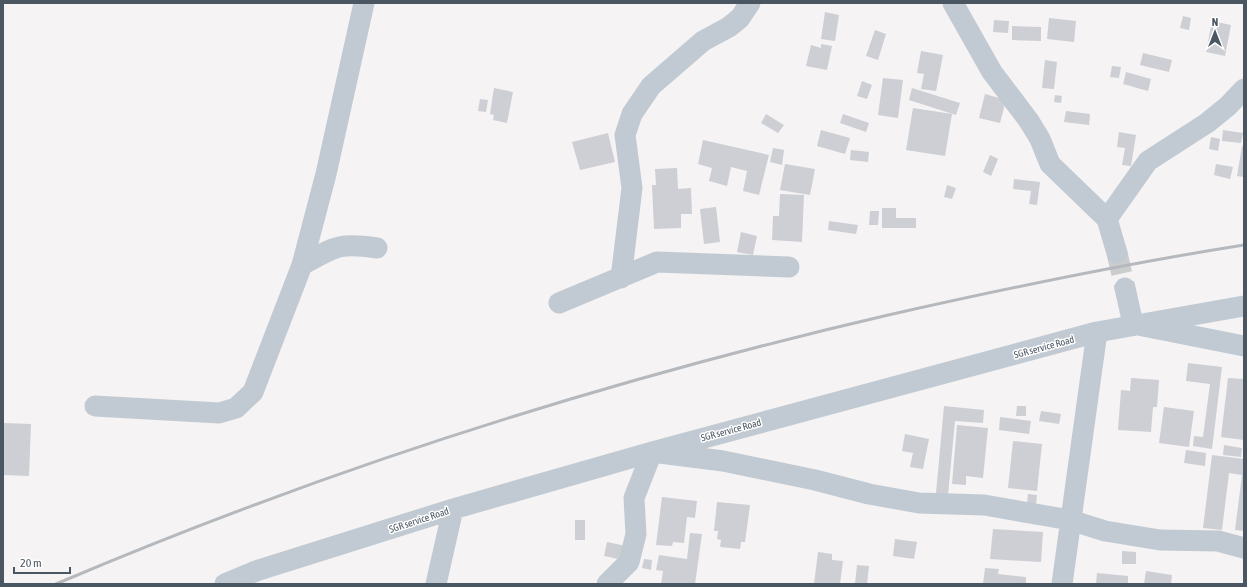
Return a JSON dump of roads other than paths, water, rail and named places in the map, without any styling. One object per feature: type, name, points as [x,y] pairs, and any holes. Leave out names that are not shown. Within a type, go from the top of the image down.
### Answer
[{"type":"street","points":[[95,406],[219,413],[236,408],[253,392],[302,265],[326,174],[364,3]]},
{"type":"street","points":[[621,278],[632,188],[625,135],[632,114],[650,86],[703,41],[729,27],[740,18],[750,3]]},
{"type":"street","points":[[953,3],[992,72],[1029,121],[1040,139],[1050,164],[1107,219],[1118,253]]},
{"type":"street","points":[[1107,219],[1148,161],[1207,123],[1228,106],[1244,89]]},
{"type":"street","points":[[302,265],[335,247],[355,244],[377,248]]},
{"type":"street","points":[[559,303],[657,262],[789,266]]},
{"type":"street","points":[[1125,288],[1133,324],[1244,346]]},
{"type":"street","name":"SGR service Road","points":[[225,584],[256,571],[452,509],[652,452],[1097,332],[1133,324],[1192,316],[1244,306]]},
{"type":"street","points":[[1062,584],[1097,332]]},
{"type":"street","points":[[607,584],[629,562],[636,534],[634,498],[652,452],[723,461],[815,480],[869,494],[918,503],[984,504],[1070,520],[1105,531],[1160,540],[1218,541],[1244,548]]},
{"type":"street","points":[[436,584],[452,509]]},
{"type":"tunnel","points":[[1117,253],[1125,288]]},
{"type":"railway","points":[[56,584],[157,542],[259,503],[361,467],[464,432],[673,370],[778,342],[973,296],[1108,269],[1244,245]]}]
